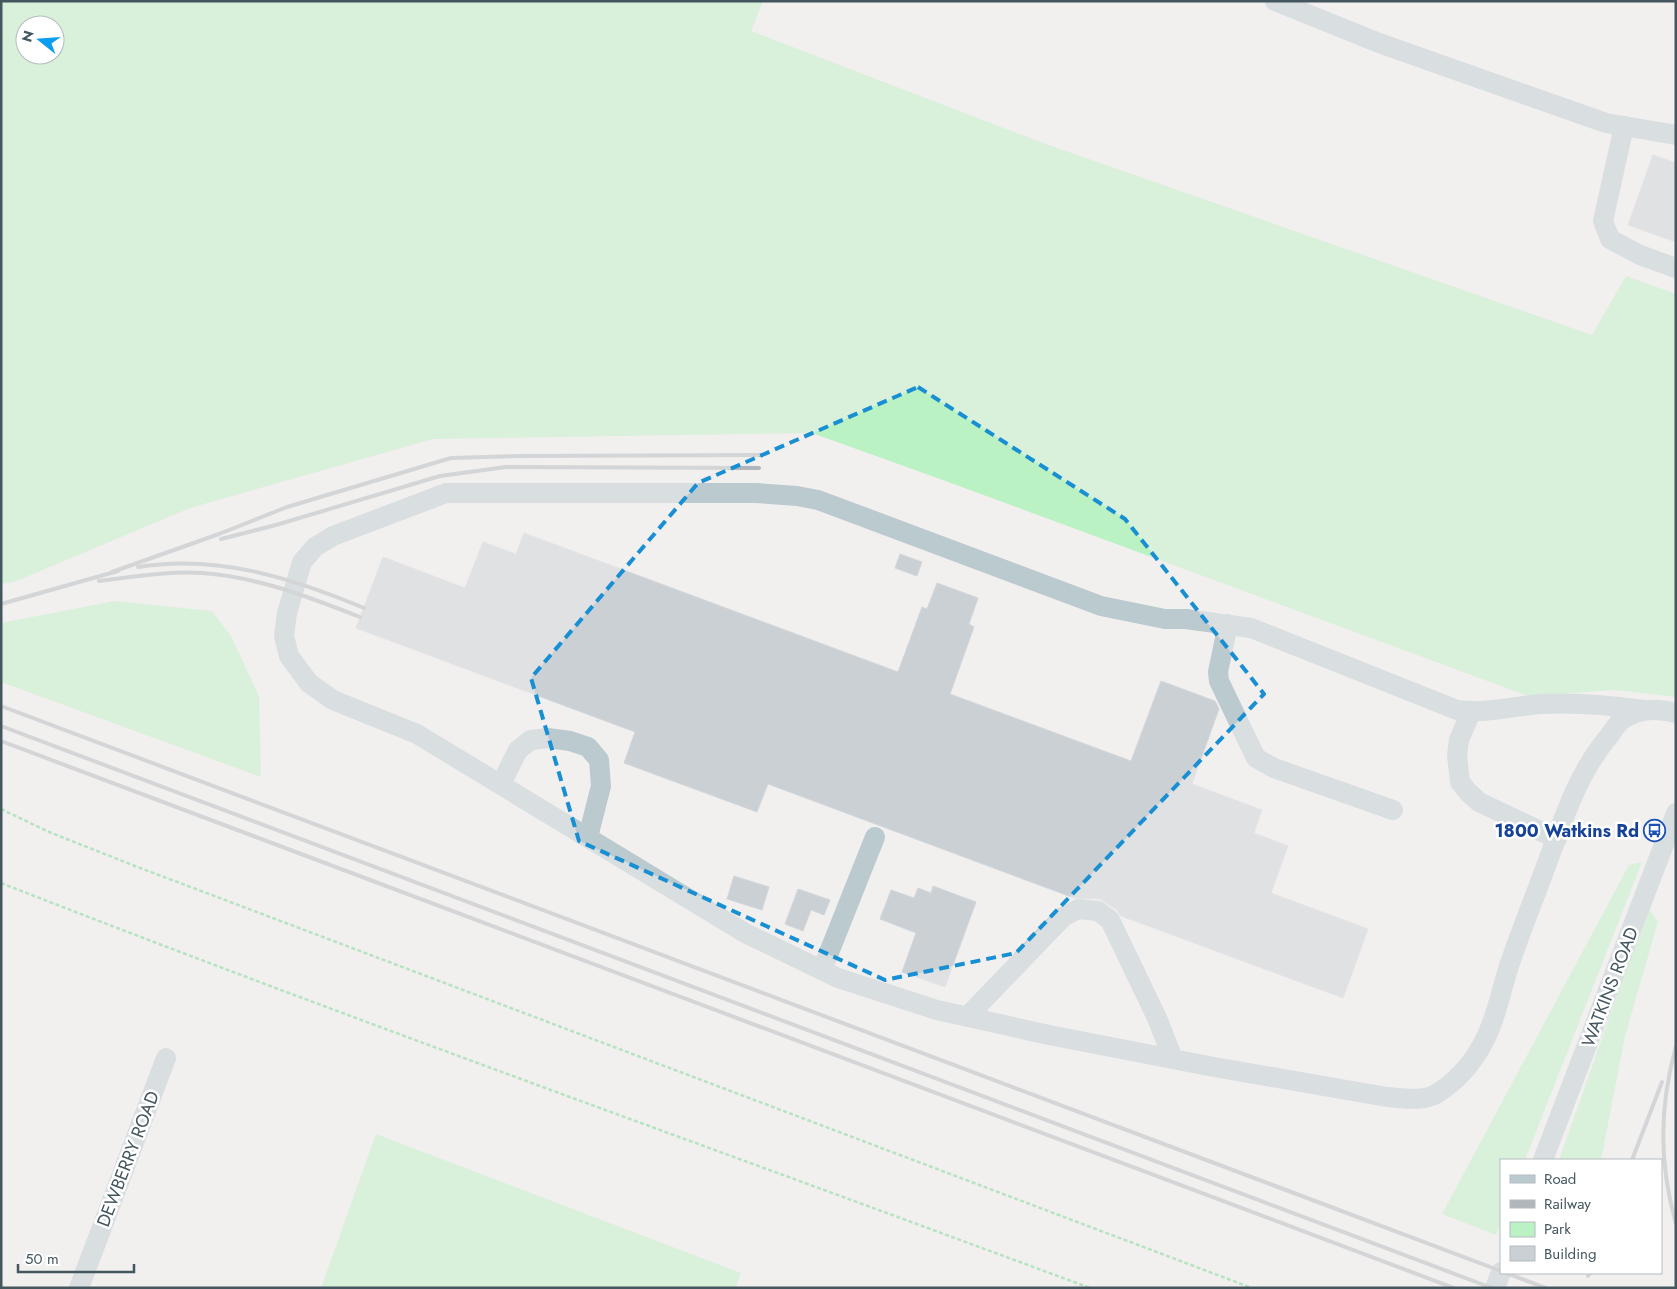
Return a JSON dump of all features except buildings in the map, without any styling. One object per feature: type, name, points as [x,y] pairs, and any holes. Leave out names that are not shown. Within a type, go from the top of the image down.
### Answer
[{"type":"street","points":[[1275,1],[1379,43],[1606,123],[1676,135]]},
{"type":"street","points":[[1624,126],[1603,221],[1610,239],[1640,255],[1676,268]]},
{"type":"street","points":[[1644,710],[1622,720],[1602,744],[1570,803],[1510,963],[1483,1044],[1465,1071],[1434,1095],[1416,1098],[1387,1097],[1173,1059],[968,1017],[938,1010],[838,978],[745,933],[417,734],[333,700],[309,683],[289,656],[284,636],[286,614],[302,562],[315,547],[333,536],[446,494],[756,493],[797,496],[818,500],[1101,606],[1165,619],[1186,618],[1251,628],[1457,710],[1471,712],[1540,704],[1594,703],[1676,713]]},
{"type":"street","points":[[1228,624],[1218,672],[1219,681],[1256,758],[1274,768],[1393,810]]},
{"type":"street","points":[[1471,712],[1459,740],[1457,755],[1460,782],[1478,802],[1556,839]]},
{"type":"street","points":[[501,784],[518,750],[532,740],[548,738],[588,747],[599,760],[601,786],[588,837]]},
{"type":"street","name":"WATKINS ROAD","points":[[1543,1159],[1676,813]]},
{"type":"street","points":[[822,970],[875,837]]},
{"type":"street","points":[[968,1017],[1063,918],[1078,909],[1098,911],[1110,920],[1157,1018],[1173,1059]]},
{"type":"street","name":"DEWBERRY ROAD","points":[[79,1288],[166,1058]]},
{"type":"street","points":[[1495,1288],[1500,1274]]},
{"type":"path","points":[[1,809],[49,832],[135,866],[1252,1288]]},
{"type":"path","points":[[1,883],[476,1062],[1090,1288]]},
{"type":"highlighted area","points":[[918,387],[1125,519],[1264,694],[1016,953],[885,980],[579,841],[531,678],[698,483]]},
{"type":"green space","points":[[1,1],[763,1],[751,31],[1043,143],[1592,335],[1626,276],[1676,294],[1676,697],[1616,690],[1528,696],[812,433],[433,439],[190,508],[14,582],[1,584]]},
{"type":"green space","points":[[115,601],[212,611],[231,636],[259,696],[261,777],[1,682],[1,623]]},
{"type":"green space","points":[[1642,862],[1525,1159],[1500,1159],[1500,1225],[1496,1235],[1442,1214],[1629,865]]},
{"type":"green space","points":[[1648,908],[1658,922],[1625,1036],[1601,1159],[1559,1159]]},
{"type":"green space","points":[[376,1134],[741,1273],[735,1288],[321,1288]]},
{"type":"railway","points":[[112,572],[219,534],[287,507],[451,458],[760,455]]},
{"type":"railway","points":[[221,539],[276,525],[440,476],[506,467],[759,468]]},
{"type":"railway","points":[[138,567],[167,564],[197,564],[254,571],[309,587],[364,608]]},
{"type":"railway","points":[[1,604],[118,571]]},
{"type":"railway","points":[[99,581],[176,573],[223,575],[283,589],[360,617]]},
{"type":"railway","points":[[1,706],[1500,1271]]},
{"type":"railway","points":[[1,726],[1492,1288]]},
{"type":"railway","points":[[1,741],[1454,1288]]},
{"type":"railway","points":[[1676,1046],[1666,1091],[1663,1135],[1666,1179],[1676,1224]]},
{"type":"railway","points":[[1632,1159],[1662,1082]]},
{"type":"railway","points":[[1509,1274],[1546,1288]]},
{"type":"place","name":"1800 Watkins Rd","points":[[1655,831]]}]
